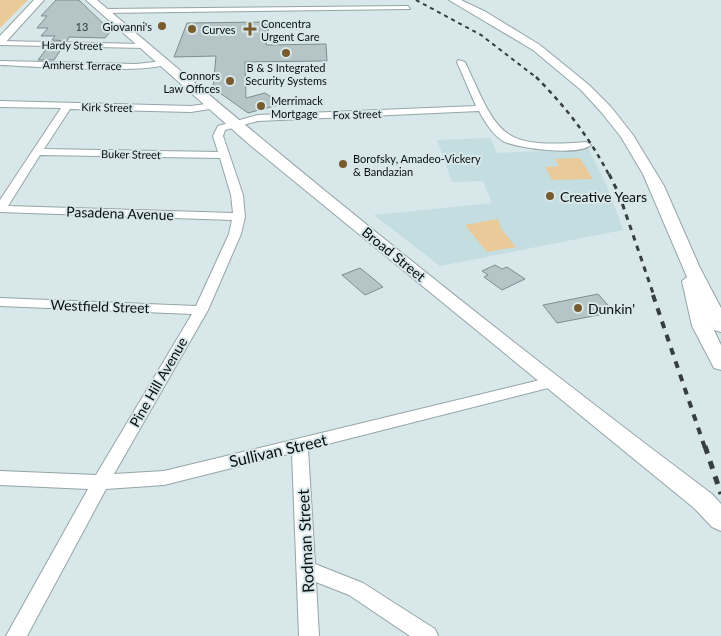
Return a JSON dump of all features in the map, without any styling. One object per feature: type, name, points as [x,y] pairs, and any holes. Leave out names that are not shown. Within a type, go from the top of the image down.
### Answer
[{"type":"main road","points":[[0,43],[39,0]]},
{"type":"main road","name":"Broad Street","points":[[91,0],[233,123],[552,382],[712,505],[721,520]]},
{"type":"main road","points":[[454,0],[497,22],[540,49],[573,76],[603,106],[631,142],[651,175],[665,204],[686,258],[721,326]]},
{"type":"main road","points":[[686,258],[698,317],[705,334],[721,362]]},
{"type":"street","points":[[104,12],[408,8]]},
{"type":"street","name":"Hardy Street","points":[[0,43],[144,46]]},
{"type":"street","points":[[461,62],[482,108],[500,134],[518,142],[538,146],[586,145]]},
{"type":"street","name":"Amherst Terrace","points":[[0,63],[136,66],[164,63]]},
{"type":"street","name":"Kirk Street","points":[[0,104],[191,109],[213,106]]},
{"type":"street","points":[[0,209],[67,106]]},
{"type":"street","name":"Fox Street","points":[[233,123],[264,118],[482,108]]},
{"type":"street","name":"Pine Hill Avenue","points":[[16,636],[101,482],[201,310],[235,234],[239,217],[235,183],[218,132],[223,127],[233,123]]},
{"type":"street","name":"Buker Street","points":[[37,152],[225,155]]},
{"type":"street","name":"Pasadena Avenue","points":[[0,209],[239,217]]},
{"type":"street","name":"Westfield Street","points":[[0,302],[201,310]]},
{"type":"street","name":"Sullivan Street","points":[[0,478],[101,482],[164,478],[300,446],[552,382]]},
{"type":"street","name":"Rodman Street","points":[[300,446],[309,636]]},
{"type":"street","points":[[307,570],[356,590],[428,636]]},
{"type":"shaded area","points":[[0,0],[28,0],[0,28]]},
{"type":"shaded area","name":"Creative Years","points":[[490,138],[497,153],[589,149],[608,189],[623,230],[440,266],[374,215],[492,203],[483,181],[452,182],[437,140]]},
{"type":"shaded area","points":[[580,158],[593,179],[552,180],[545,167],[559,166],[555,159]]},
{"type":"shaded area","points":[[497,219],[501,225],[499,226],[516,247],[487,252],[465,225]]},
{"type":"building","points":[[56,0],[79,0],[111,31],[105,38],[69,37],[67,41],[52,40],[55,36],[41,36],[48,28],[37,28],[47,16],[41,16]]},
{"type":"building","points":[[265,22],[265,25],[269,24],[266,45],[326,44],[327,61],[245,62],[246,98],[265,93],[282,104],[248,113],[213,88],[216,56],[174,57],[187,23]]},
{"type":"building","points":[[47,48],[62,48],[54,60],[38,60]]},
{"type":"building","points":[[495,265],[502,269],[507,267],[525,279],[502,290],[484,277],[488,275],[482,271]]},
{"type":"building","points":[[360,268],[383,287],[365,295],[342,275]]},
{"type":"building","name":"Dunkin'","points":[[598,294],[614,312],[557,323],[543,305]]},
{"type":"railway","points":[[416,0],[481,35],[537,78]]},
{"type":"railway","points":[[537,78],[576,123],[594,148],[609,175]]},
{"type":"railway","points":[[609,174],[619,194],[654,296]]},
{"type":"railway","points":[[653,295],[705,448]]},
{"type":"railway","points":[[705,446],[721,494]]},
{"type":"place","name":"Giovanni's","points":[[162,26]]},
{"type":"place","name":"Curves","points":[[192,29]]},
{"type":"place","name":"Concentra Urgent Care","points":[[250,29]]},
{"type":"place","name":"B & S Integrated Security Systems","points":[[286,53]]},
{"type":"place","name":"Connors Law Offices","points":[[230,81]]},
{"type":"place","name":"Merrimack Mortgage","points":[[261,106]]},
{"type":"place","name":"Borofsky, Amadeo-Vickery & Bandazian","points":[[343,164]]},
{"type":"place","name":"Creative Years","points":[[550,196]]},
{"type":"place","name":"Dunkin'","points":[[578,308]]}]
